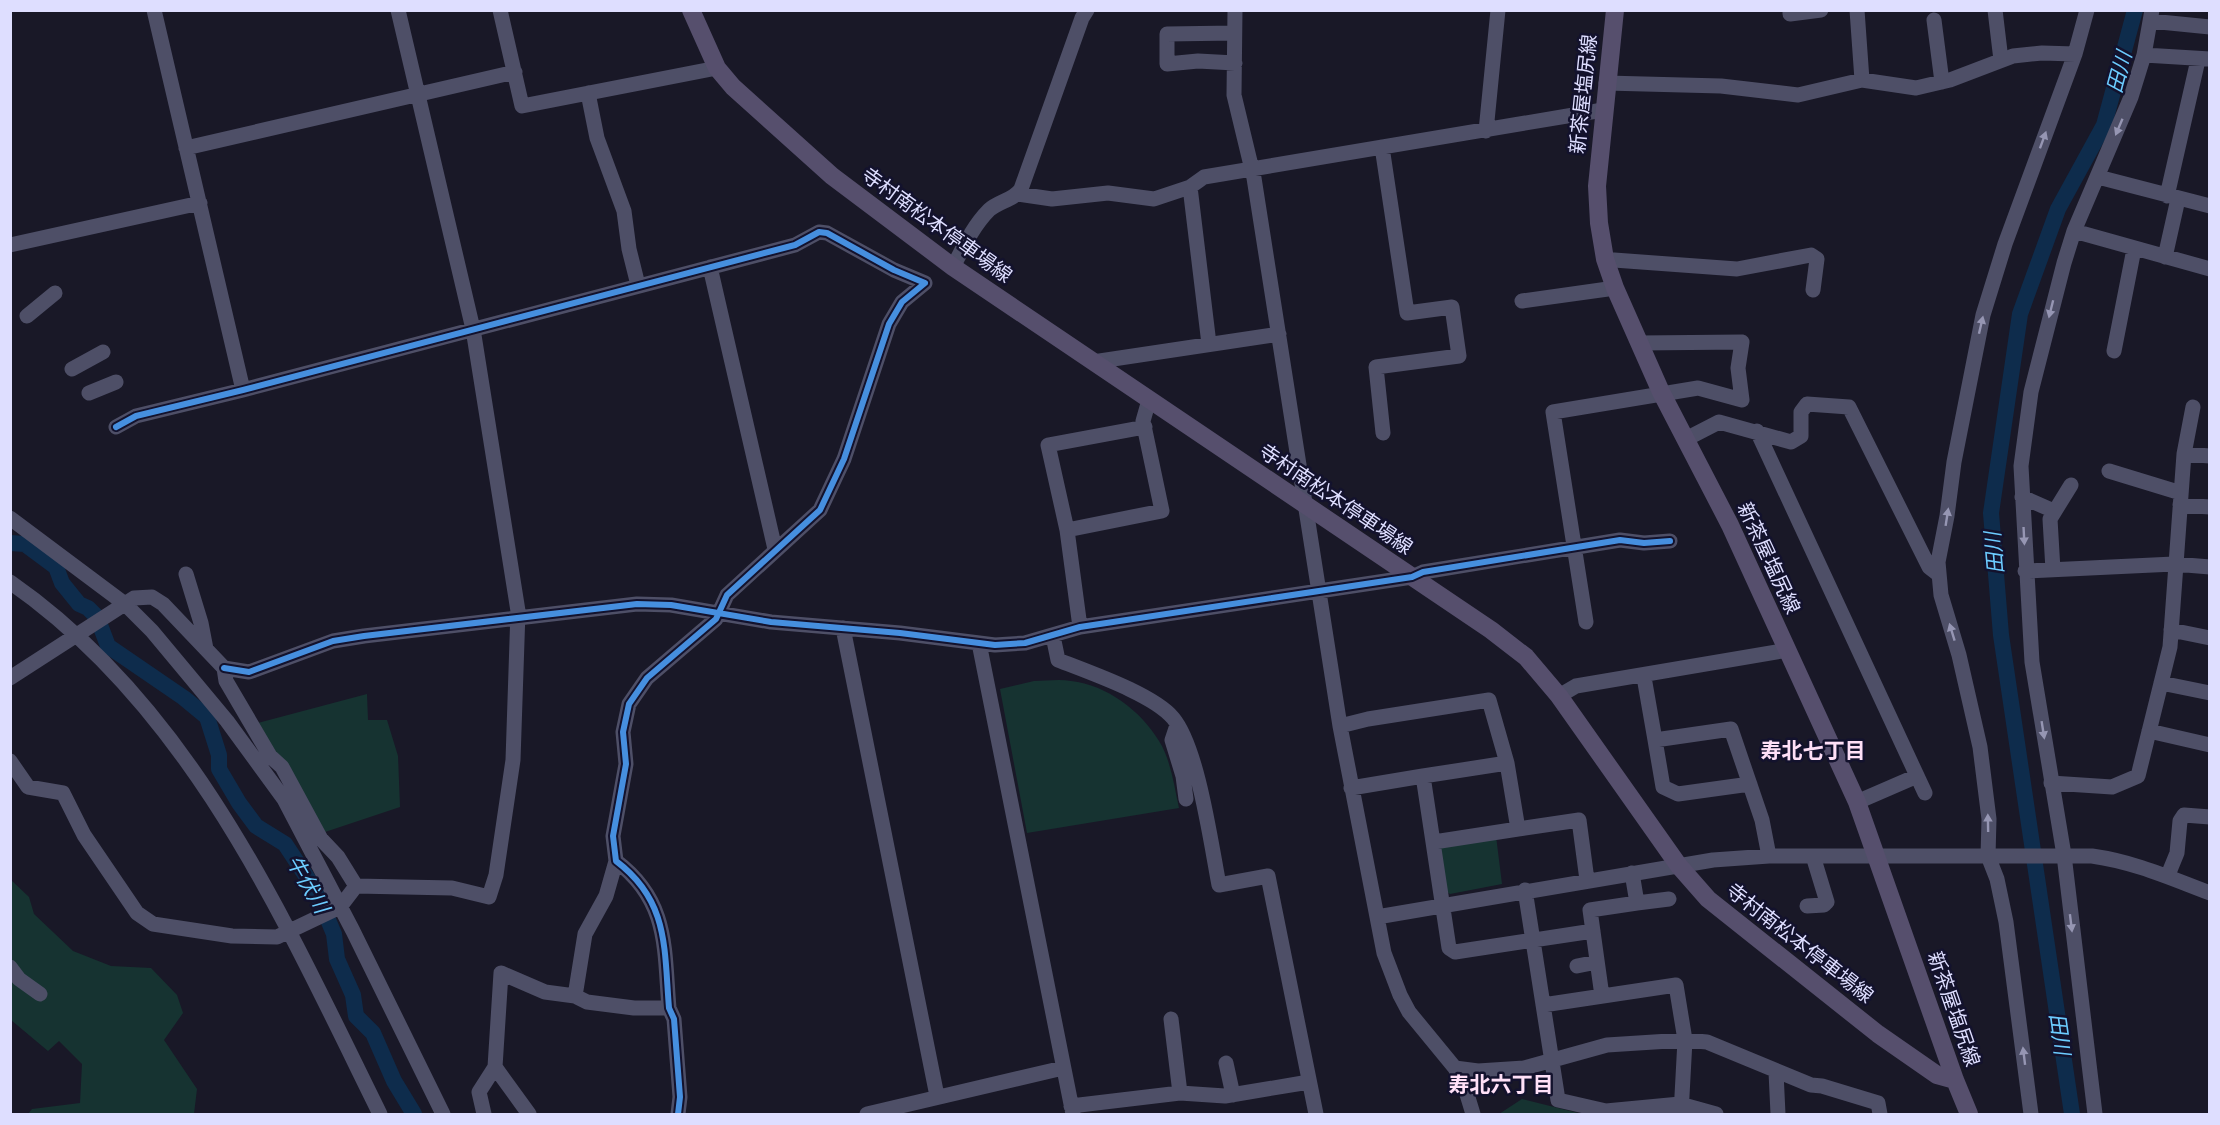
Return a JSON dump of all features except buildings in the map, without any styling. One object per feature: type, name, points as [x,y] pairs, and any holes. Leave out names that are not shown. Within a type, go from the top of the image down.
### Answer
[{"type":"main road","name":"寺村南松本停車場線","points":[[691,10],[717,68],[733,87],[832,176],[953,267],[1527,657],[1559,696],[1678,866],[1726,917],[1878,1034],[1937,1075],[1955,1080]]},
{"type":"main road","name":"新茶屋塩尻線","points":[[1615,10],[1603,110],[1597,196],[1599,224],[1606,261],[1615,288],[1661,392],[1788,650],[1857,802],[1969,1114]]},
{"type":"street","points":[[154,10],[243,390]]},
{"type":"street","points":[[356,886],[452,888],[489,897],[496,874],[513,760],[518,618],[473,329],[398,10]]},
{"type":"street","points":[[500,10],[522,106],[717,68]]},
{"type":"street","points":[[1018,194],[1082,18],[1087,10]]},
{"type":"street","points":[[1235,10],[1234,95],[1252,169],[1340,726],[1384,953],[1409,1012],[1455,1068],[1466,1091],[1473,1114]]},
{"type":"street","points":[[1486,131],[1498,10]]},
{"type":"street","points":[[1790,10],[1790,14],[1821,10]]},
{"type":"street","points":[[1857,10],[1862,80]]},
{"type":"street","points":[[1995,10],[2001,60]]},
{"type":"street","points":[[2031,1114],[2006,922],[1992,856],[1980,747],[1938,574],[1954,462],[1983,315],[2005,244],[2075,54],[2087,10]]},
{"type":"street","points":[[2095,1114],[2051,783],[2032,662],[2025,572],[2022,457],[2031,392],[2074,231],[2131,97],[2144,55],[2151,16],[2210,27]]},
{"type":"street","points":[[1934,20],[1942,82]]},
{"type":"street","points":[[1234,33],[1167,34],[1167,64],[1198,61],[1235,63]]},
{"type":"street","points":[[1606,83],[1721,86],[1798,95],[1862,80],[1916,88],[1942,82],[2001,60],[2042,53],[2075,54]]},
{"type":"street","points":[[2144,55],[2204,60],[2173,197],[2165,257]]},
{"type":"street","points":[[186,148],[515,72]]},
{"type":"street","points":[[588,93],[597,138],[624,212],[629,249],[638,285]]},
{"type":"street","points":[[953,267],[978,224],[991,209],[1018,194],[1052,199],[1108,193],[1154,199],[1190,187],[1204,177],[1603,110]]},
{"type":"street","points":[[1383,147],[1407,313],[1452,307],[1459,356],[1376,367],[1383,433]]},
{"type":"street","points":[[2098,177],[2210,206]]},
{"type":"street","points":[[1190,187],[1209,344]]},
{"type":"street","points":[[10,245],[200,203]]},
{"type":"street","points":[[2074,231],[2210,269]]},
{"type":"street","points":[[116,427],[136,416],[795,245],[819,232],[827,233],[877,262],[925,283],[902,302],[889,324],[844,459],[820,510],[727,595],[716,619],[647,678],[629,704],[623,732],[626,764],[613,836],[616,861],[606,896],[585,934],[575,996]]},
{"type":"street","points":[[2114,351],[2134,249]]},
{"type":"street","points":[[1606,261],[1737,269],[1811,255],[1817,259],[1813,290]]},
{"type":"street","points":[[710,267],[775,549]]},
{"type":"street","points":[[1522,301],[1615,288]]},
{"type":"street","points":[[27,316],[55,293]]},
{"type":"street","points":[[1093,362],[1279,334]]},
{"type":"street","points":[[1586,622],[1553,412],[1661,392],[1698,388],[1742,400],[1738,368],[1742,342],[1639,343]]},
{"type":"street","points":[[72,369],[103,352]]},
{"type":"street","points":[[89,393],[116,382]]},
{"type":"street","points":[[1067,530],[1162,511],[1143,421],[1149,400]]},
{"type":"street","points":[[1686,439],[1719,422],[1791,442],[1801,436],[1801,412],[1807,405],[1849,407],[1929,567],[1938,574]]},
{"type":"street","points":[[2051,783],[2112,787],[2138,776],[2170,647],[2174,564],[2184,454],[2193,407]]},
{"type":"street","points":[[1080,627],[1067,530],[1048,445],[1145,427]]},
{"type":"street","points":[[1757,431],[1926,793]]},
{"type":"street","points":[[2184,454],[2210,456]]},
{"type":"street","points":[[2109,471],[2180,499],[2210,507]]},
{"type":"street","points":[[2053,570],[2050,519],[2071,485]]},
{"type":"street","points":[[2022,497],[2054,511]]},
{"type":"street","points":[[10,518],[121,606],[202,690],[284,799],[443,1114]]},
{"type":"street","points":[[224,668],[249,672],[333,641],[364,636],[637,604],[671,605],[771,622],[979,643],[1025,643],[1080,627],[1412,577],[1423,572],[1620,540],[1644,543],[1670,542]]},
{"type":"street","points":[[2025,572],[2174,564],[2210,567]]},
{"type":"street","points":[[186,574],[201,623],[206,649]]},
{"type":"street","points":[[10,582],[78,633],[129,688],[208,791],[293,930],[380,1114]]},
{"type":"street","points":[[10,678],[134,598],[152,597],[163,604],[224,668],[226,681],[270,756],[282,766],[321,839],[338,856],[356,886]]},
{"type":"street","points":[[843,628],[937,1096]]},
{"type":"street","points":[[2171,630],[2210,638]]},
{"type":"street","points":[[1053,636],[1058,660],[1147,700],[1173,718],[1190,752],[1219,885],[1268,876],[1309,1082],[1320,1114]]},
{"type":"street","points":[[979,643],[1072,1110],[1180,1093],[1233,1095],[1309,1082]]},
{"type":"street","points":[[1559,696],[1576,686],[1788,650]]},
{"type":"street","points":[[1644,676],[1663,787],[1678,794],[1750,784]]},
{"type":"street","points":[[2161,683],[2210,693]]},
{"type":"street","points":[[1340,726],[1368,719],[1489,700],[1508,763],[1518,829]]},
{"type":"street","points":[[1177,725],[1172,740],[1183,776],[1186,799]]},
{"type":"street","points":[[1655,740],[1731,729],[1762,820],[1769,856]]},
{"type":"street","points":[[2150,731],[2210,745]]},
{"type":"street","points":[[10,761],[28,787],[63,793],[84,835],[110,874],[137,913],[153,924],[232,936],[277,937],[340,907],[356,886]]},
{"type":"street","points":[[1351,788],[1508,763]]},
{"type":"street","points":[[1423,776],[1449,948],[1455,952],[1593,931]]},
{"type":"street","points":[[1857,802],[1917,777]]},
{"type":"street","points":[[2168,875],[2177,853],[2180,822],[2184,815],[2210,817]]},
{"type":"street","points":[[1434,842],[1579,820],[1587,880]]},
{"type":"street","points":[[1377,918],[1525,890],[1713,860],[1769,856],[2061,855],[2122,860],[2168,875],[2210,893]]},
{"type":"street","points":[[1807,906],[1824,905],[1827,902],[1814,856]]},
{"type":"street","points":[[616,861],[635,876],[649,893],[663,927],[669,1008],[674,1019],[680,1097],[678,1114]]},
{"type":"street","points":[[1632,873],[1637,903]]},
{"type":"street","points":[[1525,890],[1558,1100],[1606,1111],[1680,1109],[1716,1114]]},
{"type":"street","points":[[1602,996],[1590,910],[1669,899]]},
{"type":"street","points":[[1577,966],[1597,962]]},
{"type":"street","points":[[10,967],[19,979],[40,994]]},
{"type":"street","points":[[483,1114],[479,1092],[495,1067],[501,973],[545,992],[575,996],[587,1002],[634,1008],[669,1008]]},
{"type":"street","points":[[1542,1005],[1676,985],[1685,1040],[1680,1109]]},
{"type":"street","points":[[1171,1019],[1180,1093]]},
{"type":"street","points":[[1455,1068],[1489,1071],[1524,1068],[1607,1045],[1685,1040],[1707,1042],[1811,1085],[1878,1102],[1880,1114]]},
{"type":"street","points":[[1226,1063],[1233,1095]]},
{"type":"street","points":[[495,1067],[529,1114]]},
{"type":"street","points":[[867,1114],[1063,1068]]},
{"type":"street","points":[[1776,1072],[1778,1114]]},
{"type":"green space","points":[[1062,680],[1084,683],[1110,694],[1133,710],[1152,730],[1163,748],[1172,773],[1179,808],[1027,833],[1000,689],[1034,681]]},
{"type":"green space","points":[[367,694],[368,720],[387,720],[398,756],[400,807],[322,833],[254,724]]},
{"type":"green space","points":[[1496,836],[1502,884],[1450,894],[1446,891],[1439,849],[1442,846]]},
{"type":"green space","points":[[10,879],[29,897],[34,914],[73,951],[111,966],[151,968],[177,995],[183,1013],[164,1040],[197,1089],[194,1114],[28,1114],[32,1109],[80,1103],[82,1064],[59,1041],[48,1051],[11,1020]]},
{"type":"green space","points":[[1522,1099],[1582,1114],[1499,1114]]},
{"type":"waterway","name":"田川","points":[[2072,1114],[2001,635],[1991,513],[2020,314],[2058,209],[2104,125],[2135,10]]},
{"type":"waterway","name":"牛伏川","points":[[10,543],[25,544],[56,567],[62,583],[79,604],[88,608],[97,617],[108,646],[184,698],[207,717],[219,755],[219,769],[239,803],[256,826],[285,844],[316,891],[334,934],[337,959],[353,995],[356,1016],[373,1033],[394,1081],[414,1114]]},
{"type":"cycle path","points":[[116,427],[136,416],[795,245],[819,232],[827,233],[894,270],[925,283],[902,302],[889,324],[844,459],[820,510],[727,595],[716,619],[647,678],[629,704],[623,732],[626,764],[613,836],[616,861],[646,892],[655,909],[660,927],[664,946],[669,1008],[674,1019],[680,1097],[678,1114]]},
{"type":"cycle path","points":[[224,668],[249,672],[333,641],[364,636],[637,604],[671,605],[771,622],[900,633],[995,645],[1025,643],[1080,627],[1412,577],[1423,572],[1620,540],[1644,543],[1670,541]]},
{"type":"district","name":"寿北七丁目","points":[[1813,750]]},
{"type":"district","name":"寿北六丁目","points":[[1501,1084]]}]
